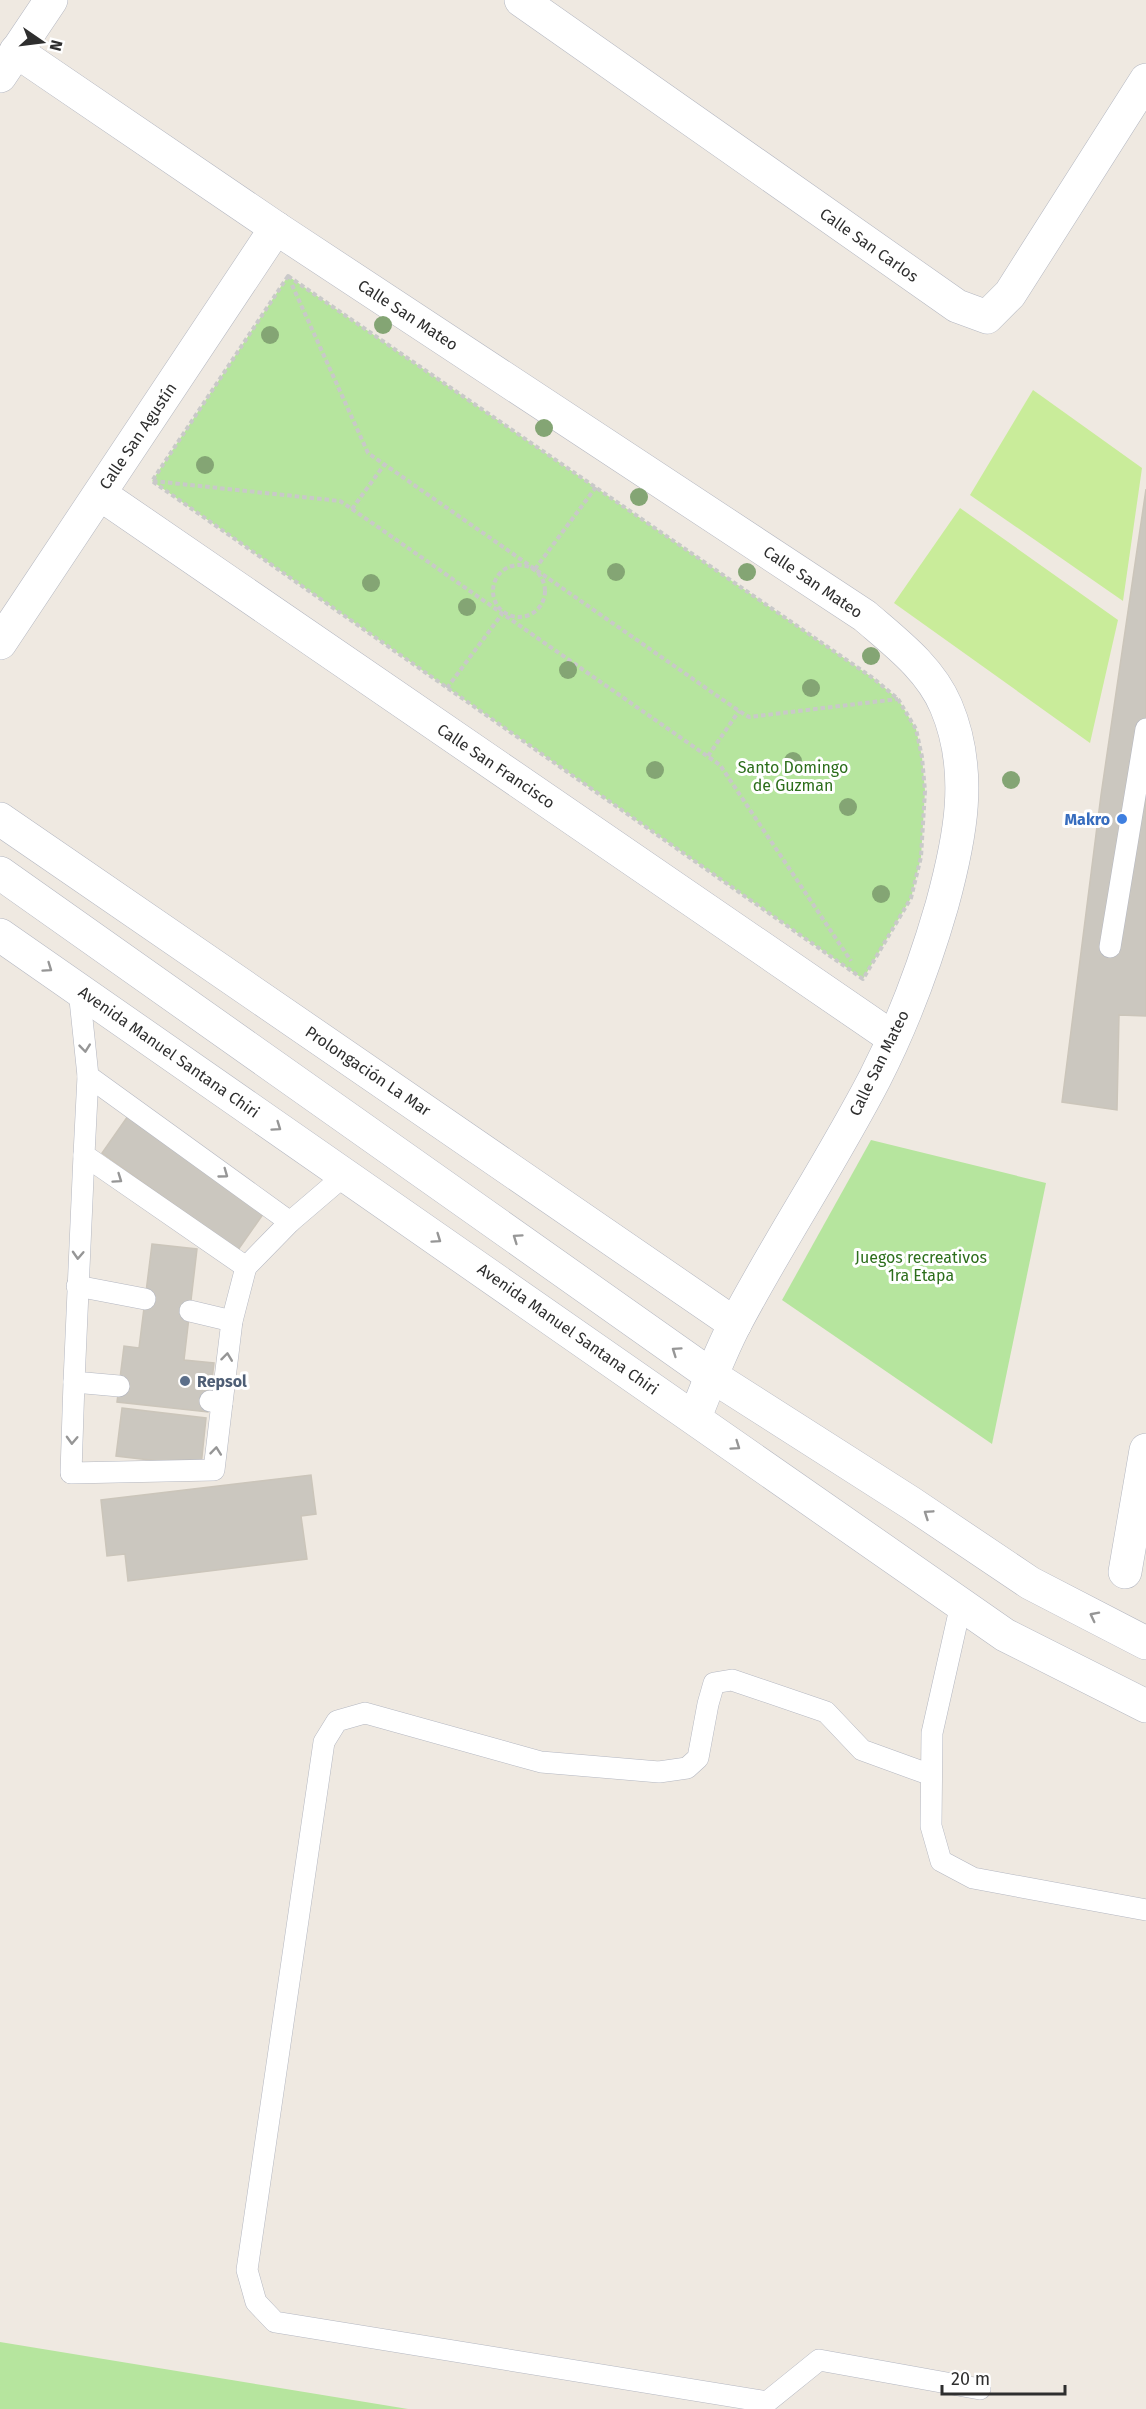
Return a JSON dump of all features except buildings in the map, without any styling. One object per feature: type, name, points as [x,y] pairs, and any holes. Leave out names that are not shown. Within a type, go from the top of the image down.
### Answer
[{"type":"street","points":[[8,64],[51,0]]},
{"type":"street","name":"Calle San Carlos","points":[[521,0],[957,306],[987,317],[1010,294],[1146,80]]},
{"type":"street","name":"Calle San Mateo","points":[[8,64],[276,228],[865,616],[907,653],[930,678],[946,706],[958,748],[964,787],[960,827],[950,877],[928,952],[875,1077],[735,1324],[695,1418]]},
{"type":"street","name":"Calle San Agustín","points":[[0,643],[276,228]]},
{"type":"street","name":"Calle San Francisco","points":[[99,494],[893,1038]]},
{"type":"street","name":"Prolongación La Mar","points":[[0,819],[735,1324]]},
{"type":"street","points":[[0,873],[712,1376],[911,1503],[1030,1583],[1146,1642]]},
{"type":"street","name":"Avenida Manuel Santana Chiri","points":[[0,935],[1005,1635],[1146,1706]]},
{"type":"street","points":[[1125,1572],[1146,1450]]},
{"type":"lane","points":[[1110,947],[1146,729]]},
{"type":"lane","points":[[79,990],[88,1076],[77,1286],[71,1473],[214,1470],[216,1402],[232,1321],[246,1267],[290,1222],[345,1174]]},
{"type":"lane","points":[[88,1076],[290,1222]]},
{"type":"lane","points":[[84,1155],[246,1267]]},
{"type":"lane","points":[[77,1286],[145,1299]]},
{"type":"lane","points":[[190,1311],[232,1321]]},
{"type":"lane","points":[[74,1382],[119,1386]]},
{"type":"lane","points":[[961,1604],[932,1733],[931,1826],[941,1861],[973,1878],[1146,1910]]},
{"type":"lane","points":[[931,1775],[862,1750],[826,1712],[732,1680],[714,1683],[698,1758],[687,1768],[658,1772],[541,1762],[365,1713],[337,1721],[324,1742],[247,2270],[256,2302],[274,2322],[767,2402],[819,2360],[980,2389]]},
{"type":"path","points":[[288,276],[368,453],[384,465],[749,717],[898,699]]},
{"type":"path","points":[[152,481],[288,276]]},
{"type":"path","points":[[288,276],[873,678],[898,699],[916,729],[922,757],[925,791],[921,857],[911,898],[862,979]]},
{"type":"path","points":[[352,509],[384,465]]},
{"type":"path","points":[[152,481],[340,501],[708,756],[720,765],[862,979]]},
{"type":"path","points":[[152,481],[862,979]]},
{"type":"path","points":[[535,569],[596,487]]},
{"type":"path","points":[[518,565],[534,570],[544,585],[543,601],[539,608],[525,617],[508,616],[502,612],[493,596],[496,579],[501,572],[518,565]]},
{"type":"path","points":[[447,688],[502,612]]},
{"type":"path","points":[[708,756],[739,711]]},
{"type":"green space","name":"Santo Domingo de Guzman","points":[[288,276],[873,678],[898,699],[916,729],[922,757],[925,791],[921,857],[911,898],[863,979],[152,481]]},
{"type":"green space","points":[[1033,390],[1142,468],[1123,601],[970,495]]},
{"type":"green space","points":[[960,508],[1118,620],[1090,743],[894,603]]},
{"type":"green space","name":"Juegos recreativos 1ra Etapa","points":[[871,1140],[1046,1183],[992,1444],[782,1300]]},
{"type":"green space","points":[[0,2342],[408,2409],[0,2409]]},
{"type":"place","name":"Makro","points":[[1122,819]]},
{"type":"place","name":"Repsol","points":[[185,1381]]}]
